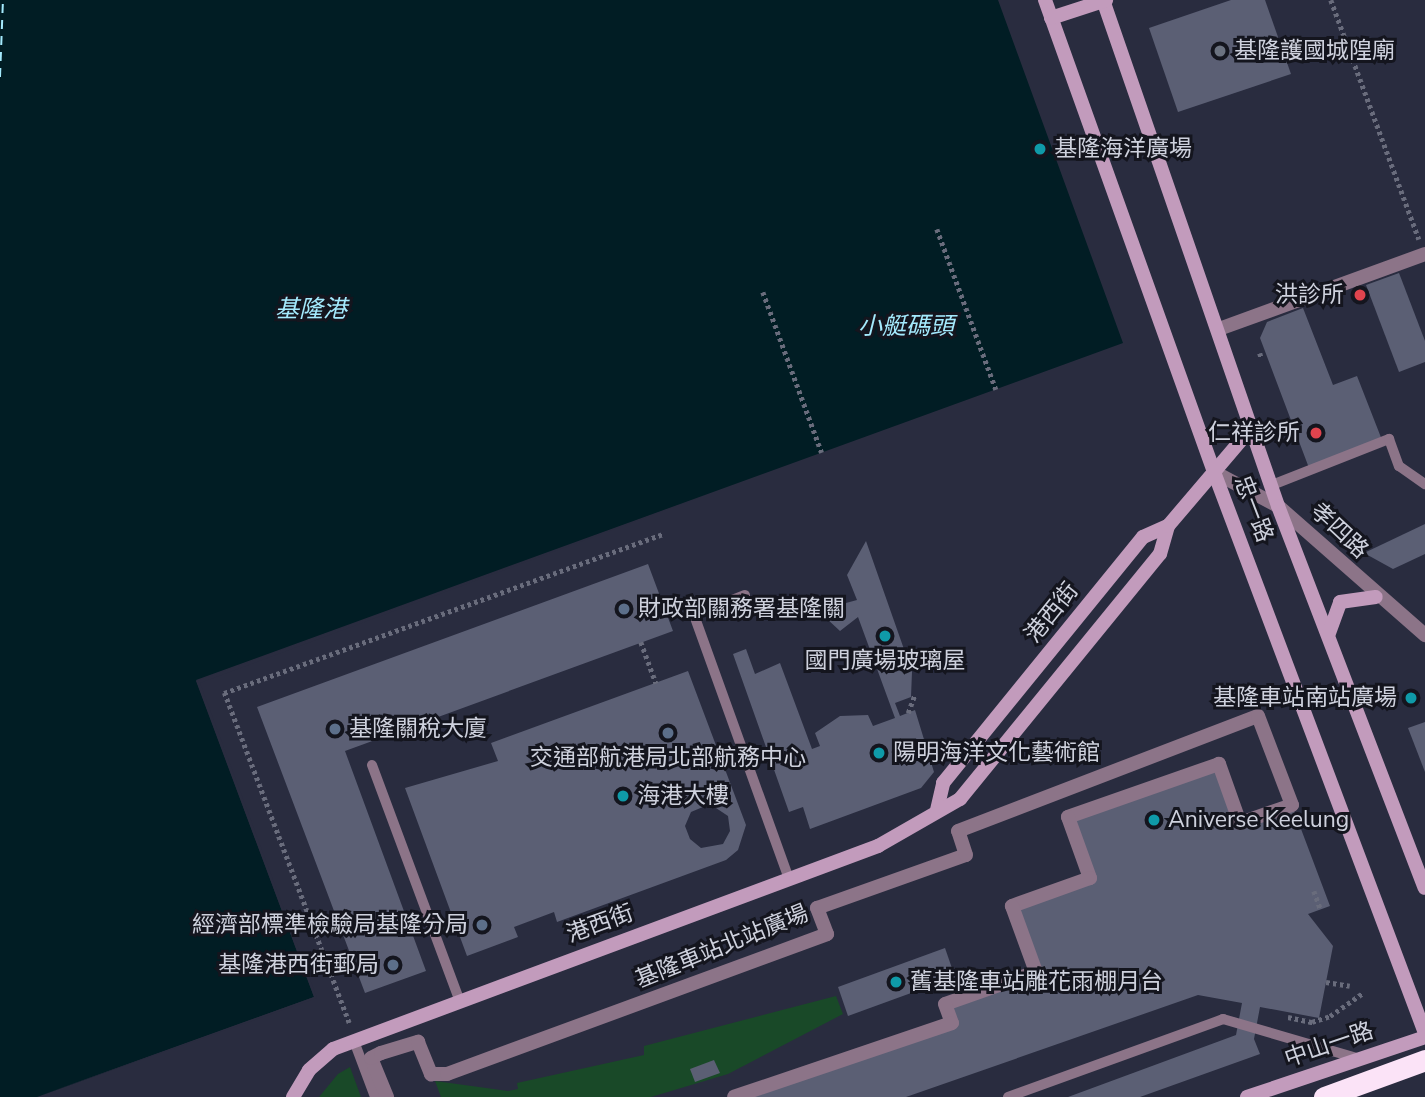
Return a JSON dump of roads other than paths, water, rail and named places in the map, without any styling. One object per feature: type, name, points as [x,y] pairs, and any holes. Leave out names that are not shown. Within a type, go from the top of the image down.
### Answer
[{"type":"highway","points":[[1324,1097],[1425,1060]]},
{"type":"street","points":[[1051,18],[1104,0]]},
{"type":"street","name":"忠一路","points":[[1104,0],[1253,426],[1278,506],[1425,888]]},
{"type":"street","name":"忠一路","points":[[1048,1],[1051,18],[1214,472],[1425,1035]]},
{"type":"street","points":[[1219,329],[1425,254]]},
{"type":"street","name":"港西街","points":[[293,1097],[320,1058],[354,1041],[899,838],[937,810],[960,799],[1143,576],[1160,554],[1168,526],[1253,426]]},
{"type":"street","name":"孝四路","points":[[1214,472],[1278,506],[1376,597],[1425,635]]},
{"type":"street","name":"港西街","points":[[937,810],[943,783],[1135,547],[1154,529],[1168,526]]},
{"type":"street","points":[[1329,638],[1331,615],[1340,601],[1376,597]]},
{"type":"street","name":"基隆車站北站廣場","points":[[387,1097],[371,1058],[381,1053],[418,1042],[431,1074],[447,1074],[827,934],[817,908],[966,855],[958,831],[1258,716],[1292,805],[1240,823],[1219,764],[1068,817],[1090,878],[1012,906],[1036,972],[945,1004],[952,1023],[734,1097]]},
{"type":"street","name":"中山一路","points":[[1247,1097],[1425,1035]]},
{"type":"lane","points":[[1272,485],[1389,439],[1399,466],[1425,484]]},
{"type":"lane","points":[[745,594],[694,615],[789,879]]},
{"type":"lane","points":[[372,765],[460,1001]]},
{"type":"lane","points":[[1008,1097],[1223,1019],[1360,1059]]},
{"type":"lane","points":[[354,1041],[375,1097]]},
{"type":"water","name":"基隆港","points":[[0,0],[998,0],[1123,343],[196,680],[314,997],[37,1097],[0,1097]]},
{"type":"place","name":"基隆護國城隍廟","points":[[1220,51]]},
{"type":"place","name":"基隆海洋廣場","points":[[1040,149]]},
{"type":"place","name":"洪診所","points":[[1360,295]]},
{"type":"place","name":"仁祥診所","points":[[1316,433]]},
{"type":"place","name":"財政部關務署基隆關","points":[[624,609]]},
{"type":"place","name":"國門廣場玻璃屋","points":[[885,636]]},
{"type":"place","name":"基隆車站南站廣場","points":[[1411,698]]},
{"type":"place","name":"基隆關稅大廈","points":[[335,729]]},
{"type":"place","name":"交通部航港局北部航務中心","points":[[668,733]]},
{"type":"place","name":"陽明海洋文化藝術館","points":[[879,753]]},
{"type":"place","name":"海港大樓","points":[[623,796]]},
{"type":"place","name":"Aniverse Keelung","points":[[1154,820]]},
{"type":"place","name":"經濟部標準檢驗局基隆分局","points":[[482,925]]},
{"type":"place","name":"基隆港西街郵局","points":[[393,965]]},
{"type":"place","name":"舊基隆車站雕花雨棚月台","points":[[896,982]]},
{"type":"water label","name":"小艇碼頭","points":[[906,327]]}]
